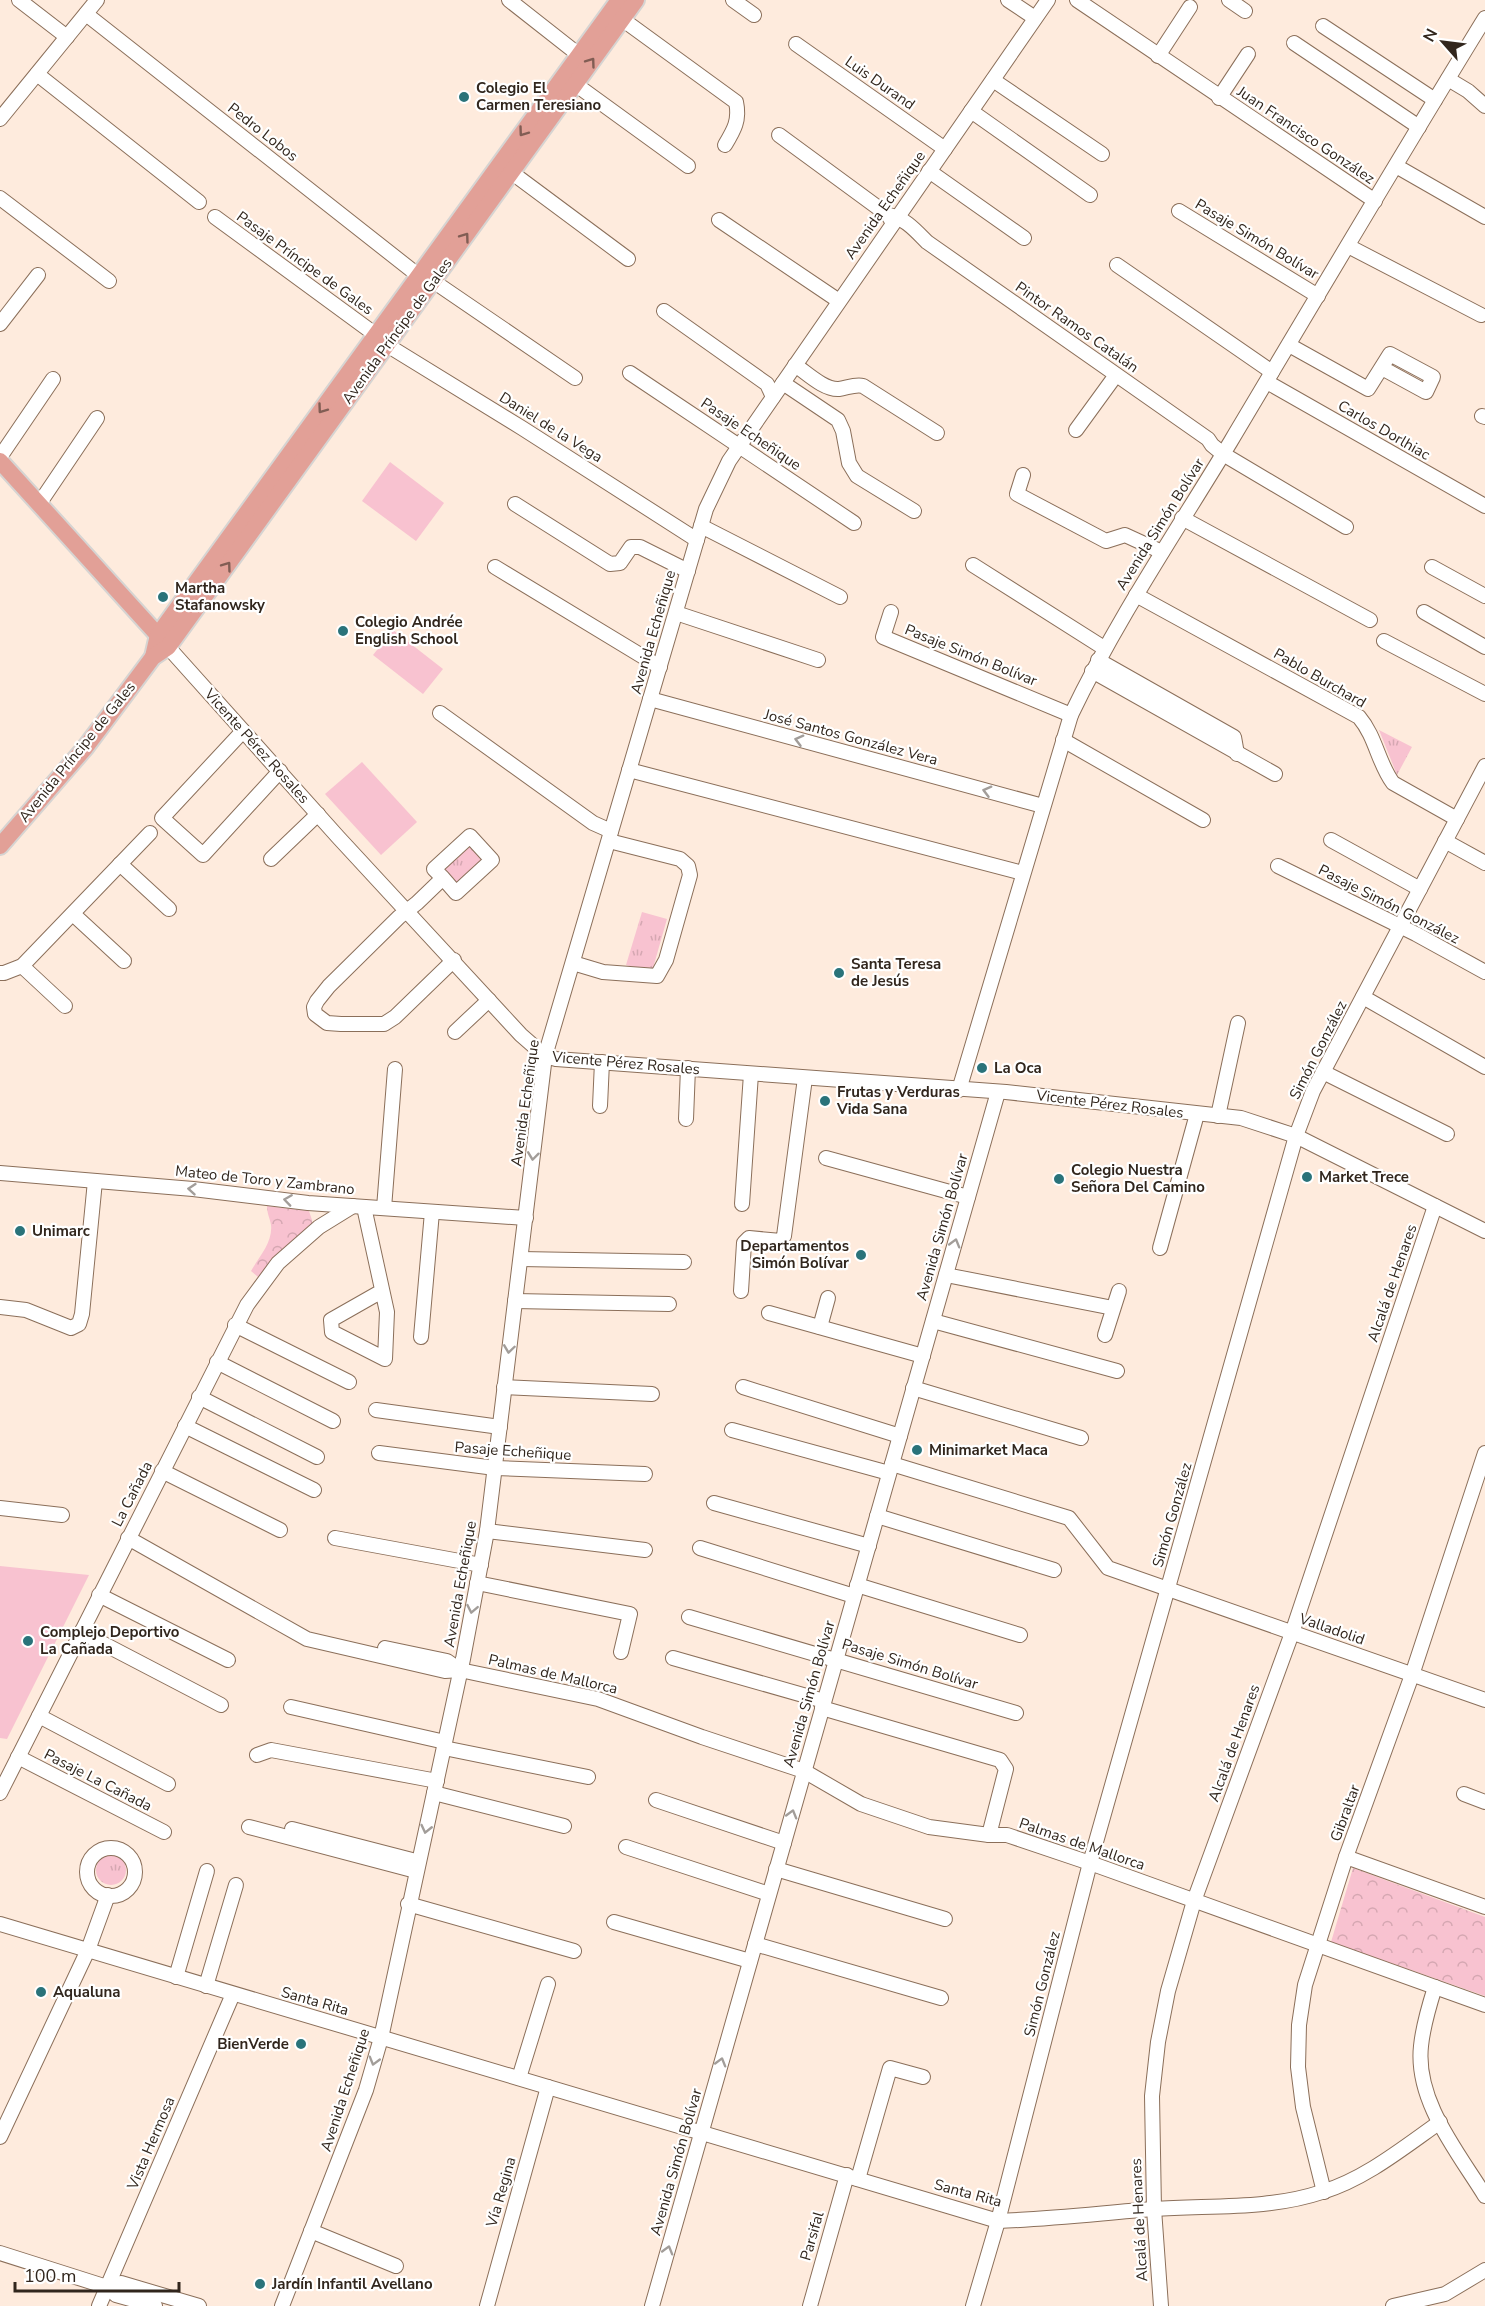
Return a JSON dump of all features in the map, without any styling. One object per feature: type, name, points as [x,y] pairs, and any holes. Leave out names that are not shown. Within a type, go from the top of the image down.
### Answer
[{"type":"main road","name":"Avenida Príncipe de Gales","points":[[426,278],[511,172],[636,0]]},
{"type":"main road","name":"Avenida Príncipe de Gales","points":[[0,846],[85,748],[153,657],[426,278],[617,1]]},
{"type":"main road","name":"Vicente Pérez Rosales","points":[[0,461],[163,641]]},
{"type":"street","points":[[19,0],[66,37]]},
{"type":"street","points":[[0,119],[97,0]]},
{"type":"street","points":[[509,0],[579,55]]},
{"type":"street","points":[[733,0],[754,15]]},
{"type":"street","points":[[1008,0],[1035,18]]},
{"type":"street","name":"Avenida Echeñique","points":[[282,2306],[366,2090],[381,2038],[408,1904],[445,1745],[487,1531],[545,1056],[699,533],[720,476],[776,387],[795,365],[893,218],[945,149],[1048,0]]},
{"type":"street","name":"Juan Francisco González","points":[[1077,0],[1219,98],[1375,201]]},
{"type":"street","points":[[1229,0],[1245,11]]},
{"type":"street","points":[[1158,56],[1190,7]]},
{"type":"street","name":"Pedro Lobos","points":[[86,14],[426,278]]},
{"type":"street","name":"Avenida Simón Bolívar","points":[[959,1090],[1071,715],[1098,660],[1136,594],[1270,377],[1485,18]]},
{"type":"street","points":[[622,19],[736,102],[739,114],[737,125],[725,145]]},
{"type":"street","points":[[1323,26],[1435,100]]},
{"type":"street","name":"Luis Durand","points":[[796,44],[945,149]]},
{"type":"street","points":[[1294,44],[1419,127]]},
{"type":"street","name":"Juan Francisco González","points":[[1219,98],[1248,54]]},
{"type":"street","points":[[37,74],[199,202]]},
{"type":"street","points":[[1448,79],[1468,91],[1485,106]]},
{"type":"street","points":[[993,80],[1101,154]]},
{"type":"street","points":[[575,84],[688,166]]},
{"type":"street","points":[[970,111],[1090,195]]},
{"type":"street","points":[[779,135],[893,218]]},
{"type":"street","points":[[1396,166],[1485,218]]},
{"type":"street","points":[[929,171],[1023,238]]},
{"type":"street","points":[[511,172],[628,259]]},
{"type":"street","points":[[0,198],[110,281]]},
{"type":"street","name":"Pasaje Simón Bolívar","points":[[1179,211],[1318,296]]},
{"type":"street","name":"Pasaje Príncipe de Gales","points":[[215,217],[381,340]]},
{"type":"street","name":"Pintor Ramos Catalán","points":[[893,218],[913,228],[927,242],[1208,439],[1212,446],[1226,449]]},
{"type":"street","points":[[719,220],[839,301]]},
{"type":"street","points":[[1348,246],[1481,315]]},
{"type":"street","points":[[1117,265],[1270,377]]},
{"type":"street","points":[[0,324],[38,275]]},
{"type":"street","points":[[426,278],[575,378]]},
{"type":"street","points":[[664,311],[776,387],[838,420],[843,430],[849,463],[857,476],[914,511]]},
{"type":"street","name":"Daniel de la Vega","points":[[381,340],[522,428],[699,533]]},
{"type":"street","points":[[1289,345],[1368,389],[1382,368]]},
{"type":"street","points":[[795,365],[829,387],[837,389],[855,385],[863,386],[937,433]]},
{"type":"street","name":"Pasaje Echeñique","points":[[630,373],[854,523]]},
{"type":"street","points":[[1076,430],[1116,375]]},
{"type":"street","name":"Carlos Dorlhiac","points":[[1270,377],[1485,506]]},
{"type":"street","points":[[0,457],[53,379]]},
{"type":"street","points":[[39,504],[97,418]]},
{"type":"street","points":[[1226,449],[1346,527]]},
{"type":"street","points":[[1023,475],[1017,494],[1106,541],[1125,535],[1162,552]]},
{"type":"street","points":[[515,504],[610,564],[620,564],[632,547],[640,547],[688,571]]},
{"type":"street","points":[[1182,518],[1370,620]]},
{"type":"street","points":[[699,533],[840,597]]},
{"type":"street","points":[[973,565],[1098,660],[1237,754],[1275,774]]},
{"type":"street","points":[[495,567],[660,667]]},
{"type":"street","points":[[1432,567],[1485,596]]},
{"type":"street","name":"Pablo Burchard","points":[[1136,594],[1359,717],[1367,727],[1386,774],[1393,783],[1457,819]]},
{"type":"street","name":"Pasaje Simón Bolívar","points":[[891,612],[883,637],[1071,715]]},
{"type":"street","points":[[1424,612],[1485,646]]},
{"type":"street","points":[[676,613],[818,660]]},
{"type":"street","name":"Vicente Pérez Rosales","points":[[163,641],[521,1035],[545,1056],[556,1059],[998,1092],[1241,1118],[1296,1136],[1485,1231]]},
{"type":"street","points":[[1384,641],[1485,694]]},
{"type":"street","name":"José Santos González Vera","points":[[650,699],[1043,806]]},
{"type":"street","points":[[440,713],[610,836],[680,860],[688,866],[690,875],[666,960],[657,976],[603,972],[573,963]]},
{"type":"street","points":[[243,731],[162,818],[203,855],[280,771]]},
{"type":"street","points":[[1063,740],[1203,820]]},
{"type":"street","name":"Simón González","points":[[973,2306],[998,2221],[1090,1863],[1296,1136],[1323,1072],[1485,766]]},
{"type":"street","points":[[629,770],[1023,873]]},
{"type":"street","points":[[1472,790],[1485,798]]},
{"type":"street","points":[[271,859],[318,814]]},
{"type":"street","points":[[0,972],[4,973],[22,966],[150,833]]},
{"type":"street","name":"Pasaje Simón González","points":[[1332,840],[1420,888]]},
{"type":"street","points":[[1445,841],[1485,863]]},
{"type":"street","points":[[120,864],[169,909]]},
{"type":"street","name":"Pasaje Simón González","points":[[1278,866],[1400,926],[1485,972]]},
{"type":"street","points":[[442,878],[329,986],[317,1001],[314,1007],[315,1014],[327,1023],[384,1024],[395,1017],[454,960]]},
{"type":"street","points":[[72,914],[124,961]]},
{"type":"street","points":[[22,966],[65,1006]]},
{"type":"street","points":[[1363,997],[1485,1067]]},
{"type":"street","points":[[455,1032],[489,999]]},
{"type":"street","points":[[1218,1116],[1238,1023]]},
{"type":"street","points":[[600,1106],[602,1062]]},
{"type":"street","points":[[686,1119],[688,1068]]},
{"type":"street","points":[[384,1208],[394,1069]]},
{"type":"street","points":[[1323,1072],[1447,1134]]},
{"type":"street","points":[[742,1204],[751,1074]]},
{"type":"street","points":[[741,1291],[746,1239],[776,1242],[781,1241],[784,1236],[805,1078]]},
{"type":"street","name":"Avenida Simón Bolívar","points":[[652,2306],[998,1092]]},
{"type":"street","points":[[1160,1248],[1197,1114]]},
{"type":"street","points":[[826,1158],[968,1197]]},
{"type":"street","name":"Mateo de Toro y Zambrano","points":[[0,1173],[193,1189],[327,1205],[526,1218]]},
{"type":"street","points":[[0,1307],[26,1310],[71,1328],[79,1324],[82,1314],[95,1181]]},
{"type":"street","name":"La Cañada","points":[[319,1227],[327,1205]]},
{"type":"street","name":"Alcalá de Henares","points":[[1161,2306],[1154,2209],[1152,2096],[1157,2051],[1168,1991],[1194,1901],[1292,1633],[1435,1206]]},
{"type":"street","points":[[358,1207],[382,1291],[387,1312],[385,1359],[332,1332],[331,1320],[382,1291]]},
{"type":"street","name":"La Cañada","points":[[0,1793],[235,1325],[278,1263],[319,1227],[358,1207]]},
{"type":"street","points":[[421,1337],[432,1212]]},
{"type":"street","points":[[520,1259],[684,1262]]},
{"type":"street","points":[[946,1275],[1113,1308]]},
{"type":"street","points":[[1105,1335],[1119,1292]]},
{"type":"street","points":[[820,1327],[828,1298]]},
{"type":"street","points":[[515,1301],[669,1304]]},
{"type":"street","points":[[769,1313],[923,1356]]},
{"type":"street","points":[[933,1321],[1117,1371]]},
{"type":"street","points":[[235,1325],[349,1382]]},
{"type":"street","points":[[217,1362],[333,1420]]},
{"type":"street","points":[[504,1387],[652,1394]]},
{"type":"street","points":[[743,1387],[900,1436]]},
{"type":"street","points":[[913,1388],[1081,1438]]},
{"type":"street","points":[[199,1397],[316,1457]]},
{"type":"street","name":"Pasaje Echeñique","points":[[375,1410],[500,1427]]},
{"type":"street","points":[[185,1425],[314,1490]]},
{"type":"street","points":[[732,1430],[890,1469],[1069,1518],[1108,1568],[1169,1589]]},
{"type":"street","name":"Pasaje Echeñique","points":[[379,1453],[495,1468],[645,1474]]},
{"type":"street","name":"Gibraltar","points":[[1324,2192],[1303,2107],[1298,2067],[1301,2005],[1317,1945],[1346,1857],[1412,1675],[1485,1454]]},
{"type":"street","points":[[162,1471],[280,1530]]},
{"type":"street","points":[[714,1503],[868,1546]]},
{"type":"street","points":[[0,1508],[62,1515]]},
{"type":"street","points":[[877,1516],[1054,1570]]},
{"type":"street","points":[[487,1531],[645,1550]]},
{"type":"street","name":"Palmas de Mallorca","points":[[128,1538],[290,1629],[447,1661],[460,1670],[598,1699],[804,1771],[861,1804],[928,1827],[989,1835],[1007,1835],[1485,2005]]},
{"type":"street","points":[[335,1538],[481,1565]]},
{"type":"street","points":[[700,1548],[1020,1635]]},
{"type":"street","points":[[477,1583],[630,1614],[621,1652]]},
{"type":"street","name":"Valladolid","points":[[1169,1589],[1485,1701]]},
{"type":"street","points":[[99,1595],[228,1660]]},
{"type":"street","name":"Pasaje Simón Bolívar","points":[[689,1617],[1016,1713]]},
{"type":"street","points":[[81,1632],[221,1705]]},
{"type":"street","points":[[673,1658],[1000,1760],[1006,1769],[989,1835]]},
{"type":"street","points":[[291,1707],[588,1777]]},
{"type":"street","name":"Pasaje La Cañada","points":[[39,1716],[168,1784]]},
{"type":"street","points":[[257,1755],[272,1750],[435,1787],[564,1826]]},
{"type":"street","name":"Pasaje La Cañada","points":[[18,1757],[164,1832]]},
{"type":"street","points":[[1464,1794],[1485,1802]]},
{"type":"street","points":[[656,1800],[784,1843]]},
{"type":"street","points":[[249,1827],[417,1866]]},
{"type":"street","points":[[292,1828],[417,1866]]},
{"type":"street","points":[[626,1847],[769,1894]]},
{"type":"street","points":[[1346,1857],[1485,1907]]},
{"type":"street","points":[[776,1869],[945,1919]]},
{"type":"street","points":[[176,1977],[207,1871]]},
{"type":"street","points":[[206,1986],[236,1885]]},
{"type":"street","points":[[0,2136],[88,1950],[108,1895]]},
{"type":"street","points":[[408,1904],[574,1950]]},
{"type":"street","points":[[614,1922],[750,1961]]},
{"type":"street","name":"Santa Rita","points":[[0,1924],[998,2221],[1063,2218],[1154,2209],[1250,2205],[1294,2199],[1324,2192],[1372,2168],[1440,2122]]},
{"type":"street","points":[[755,1944],[941,1998]]},
{"type":"street","points":[[519,2078],[548,1984]]},
{"type":"street","points":[[1435,1987],[1423,2032],[1421,2059],[1428,2095],[1440,2122],[1485,2196]]},
{"type":"street","name":"Vista Hermosa","points":[[99,2306],[233,1994]]},
{"type":"street","name":"Parsifal","points":[[810,2306],[890,2068],[923,2076]]},
{"type":"street","name":"Vía Regina","points":[[487,2306],[548,2087]]},
{"type":"street","points":[[311,2231],[396,2266]]},
{"type":"street","points":[[0,2253],[107,2287],[116,2295],[154,2306]]},
{"type":"street","points":[[1393,2306],[1410,2304],[1445,2294],[1485,2270]]},
{"type":"street","points":[[107,2287],[121,2283],[193,2305]]},
{"type":"green space","points":[[390,462],[444,503],[416,541],[362,501]]},
{"type":"green space","points":[[393,630],[443,669],[423,694],[373,655]]},
{"type":"green space","points":[[1379,730],[1412,747],[1397,775]]},
{"type":"green space","points":[[362,762],[417,822],[381,855],[325,794]]},
{"type":"green space","points":[[470,842],[485,859],[457,884],[442,868]]},
{"type":"green space","points":[[642,912],[667,919],[653,968],[647,971],[626,965]]},
{"type":"green space","points":[[267,1206],[309,1211],[312,1229],[283,1250],[258,1277],[251,1271],[270,1237],[271,1225]]},
{"type":"green space","name":"Complejo Deportivo La Cañada","points":[[0,1566],[89,1575],[7,1739],[0,1738]]},
{"type":"green space","points":[[111,1855],[122,1859],[126,1870],[122,1881],[111,1885],[100,1881],[96,1870],[100,1859]]},
{"type":"green space","points":[[1353,1868],[1485,1917],[1485,1996],[1331,1942]]},
{"type":"place","name":"Colegio El Carmen Teresiano","points":[[464,97]]},
{"type":"place","name":"Martha Stafanowsky","points":[[163,597]]},
{"type":"place","name":"Colegio Andrée English School","points":[[343,631]]},
{"type":"place","name":"Santa Teresa de Jesús","points":[[839,973]]},
{"type":"place","name":"La Oca","points":[[982,1068]]},
{"type":"place","name":"Frutas y Verduras Vida Sana","points":[[825,1101]]},
{"type":"place","name":"Market Trece","points":[[1307,1177]]},
{"type":"place","name":"Colegio Nuestra Señora Del Camino","points":[[1059,1179]]},
{"type":"place","name":"Unimarc","points":[[20,1231]]},
{"type":"place","name":"Departamentos Simón Bolívar","points":[[861,1255]]},
{"type":"place","name":"Minimarket Maca","points":[[917,1450]]},
{"type":"place","name":"Complejo Deportivo La Cañada","points":[[28,1641]]},
{"type":"place","name":"Aqualuna","points":[[41,1992]]},
{"type":"place","name":"BienVerde","points":[[301,2044]]},
{"type":"place","name":"Jardín Infantil Avellano","points":[[260,2284]]}]
